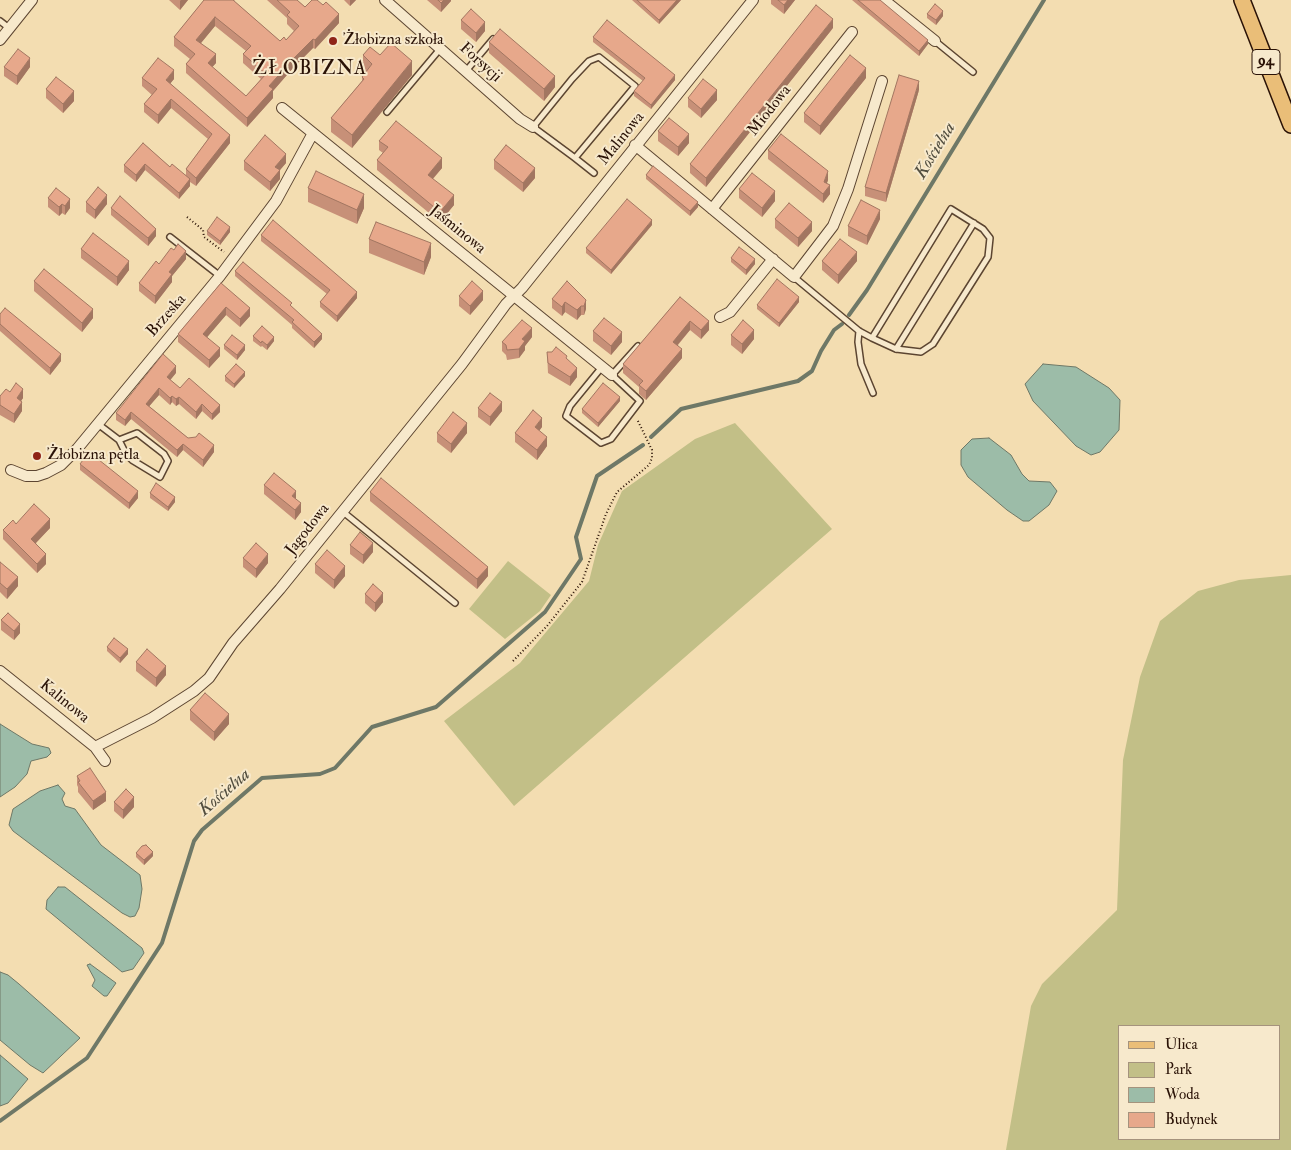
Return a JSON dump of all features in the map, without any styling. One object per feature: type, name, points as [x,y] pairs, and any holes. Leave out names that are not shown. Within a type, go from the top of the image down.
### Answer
[{"type":"main road","name":"94","points":[[1242,0],[1291,124]]},
{"type":"street","points":[[0,40],[32,0]]},
{"type":"street","name":"Forsycji","points":[[385,0],[520,119],[534,127]]},
{"type":"street","name":"Malinowa","points":[[514,296],[753,0]]},
{"type":"street","points":[[884,0],[935,41]]},
{"type":"street","name":"Miodowa","points":[[712,210],[852,32]]},
{"type":"street","points":[[635,146],[794,277],[834,226],[848,190],[882,81]]},
{"type":"street","name":"Jaśminowa","points":[[282,108],[612,376]]},
{"type":"street","name":"Brzeska","points":[[11,470],[26,476],[46,473],[61,464],[98,423],[220,276],[276,201],[313,133]]},
{"type":"street","points":[[720,317],[730,312],[773,259]]},
{"type":"street","name":"Jagodowa","points":[[95,747],[152,718],[194,691],[209,678],[232,643],[280,589],[462,364],[514,296]]},
{"type":"street","name":"Kalinowa","points":[[0,671],[95,747],[105,761]]},
{"type":"lane","points":[[0,21],[9,28]]},
{"type":"lane","points":[[466,71],[495,37]]},
{"type":"lane","points":[[935,41],[973,72]]},
{"type":"lane","points":[[387,112],[441,48]]},
{"type":"lane","points":[[575,158],[635,86],[599,57],[589,61],[572,79],[534,127],[594,173]]},
{"type":"lane","points":[[794,277],[859,330],[872,338],[896,349],[921,352],[933,344],[988,257],[990,238],[983,229],[951,209],[872,338]]},
{"type":"lane","points":[[896,349],[974,223]]},
{"type":"lane","points":[[170,237],[220,276]]},
{"type":"lane","points":[[859,330],[858,342],[861,364],[873,393]]},
{"type":"lane","points":[[602,367],[570,406],[566,416],[601,443],[611,439],[640,402],[612,376],[638,346]]},
{"type":"lane","points":[[98,423],[119,440],[126,454],[132,460],[160,477],[168,461],[164,454],[137,433],[119,440]]},
{"type":"lane","points":[[342,511],[455,603]]},
{"type":"path","points":[[187,217],[203,230],[204,237],[232,258]]},
{"type":"path","points":[[514,661],[547,626],[582,582],[606,514],[617,492],[648,465],[652,458],[652,450],[634,410]]},
{"type":"green space","points":[[735,423],[832,529],[514,806],[444,721],[520,663],[589,581],[598,545],[622,491],[695,439]]},
{"type":"green space","points":[[508,561],[551,595],[540,611],[505,639],[469,609]]},
{"type":"green space","points":[[1291,575],[1291,1150],[1006,1150],[1031,1006],[1042,984],[1117,910],[1123,760],[1140,677],[1160,621],[1198,591],[1239,580]]},
{"type":"water","points":[[1043,364],[1076,367],[1109,388],[1120,400],[1119,430],[1100,452],[1091,455],[1076,446],[1033,401],[1025,384]]},
{"type":"water","points":[[989,438],[1011,455],[1022,474],[1029,481],[1050,482],[1057,491],[1049,505],[1029,521],[1023,521],[1007,510],[968,477],[961,465],[961,450],[972,439]]},
{"type":"water","points":[[0,724],[32,744],[49,748],[51,753],[47,757],[31,761],[27,774],[15,787],[0,797]]},
{"type":"water","points":[[58,785],[65,793],[62,799],[65,806],[75,809],[101,845],[140,875],[142,889],[139,908],[135,916],[130,917],[122,913],[13,831],[9,825],[13,809],[40,791]]},
{"type":"water","points":[[58,887],[65,887],[142,948],[144,953],[133,969],[122,972],[46,909],[47,900]]},
{"type":"water","points":[[90,964],[116,983],[107,996],[104,996],[92,986],[95,980],[87,965]]},
{"type":"water","points":[[0,972],[8,975],[19,984],[80,1038],[43,1073],[30,1065],[0,1040]]},
{"type":"water","points":[[0,1055],[28,1079],[8,1103],[0,1106]]},
{"type":"building","points":[[204,0],[233,0],[280,41],[284,37],[286,40],[299,26],[287,15],[290,12],[277,0],[297,0],[305,7],[312,0],[317,0],[323,5],[326,2],[339,14],[315,40],[313,39],[293,59],[269,86],[273,89],[247,118],[186,64],[195,54],[174,37]],"holes":[[[215,17],[251,46],[243,54],[266,74],[246,96],[208,63],[216,54],[196,40]]]},
{"type":"building","points":[[637,0],[677,0],[659,20]]},
{"type":"building","points":[[778,0],[788,0],[784,5]]},
{"type":"building","points":[[858,0],[880,0],[928,40],[919,51]]},
{"type":"building","points":[[935,4],[943,11],[936,20],[927,14]]},
{"type":"building","points":[[816,5],[833,19],[706,178],[690,164]]},
{"type":"building","points":[[471,9],[485,22],[476,33],[461,20]]},
{"type":"building","points":[[607,20],[675,75],[651,105],[634,91],[645,78],[593,37]]},
{"type":"building","points":[[500,29],[555,76],[544,89],[489,42]]},
{"type":"building","points":[[391,43],[412,61],[352,135],[331,118],[364,79],[362,77],[372,64],[363,55],[370,47],[380,55]]},
{"type":"building","points":[[18,49],[30,58],[17,76],[4,67]]},
{"type":"building","points":[[850,55],[866,68],[820,126],[804,113]]},
{"type":"building","points":[[158,58],[174,70],[166,80],[230,135],[196,178],[186,169],[212,134],[171,99],[158,115],[144,104],[157,89],[142,78]]},
{"type":"building","points":[[899,75],[919,81],[886,193],[865,187]]},
{"type":"building","points":[[56,77],[74,91],[63,104],[46,89]]},
{"type":"building","points":[[703,79],[717,90],[701,109],[688,98]]},
{"type":"building","points":[[669,118],[689,134],[678,147],[658,131]]},
{"type":"building","points":[[396,121],[442,158],[428,175],[454,195],[440,212],[377,160],[388,147],[379,141]]},
{"type":"building","points":[[781,134],[828,171],[824,182],[830,185],[823,194],[768,150]]},
{"type":"building","points":[[265,135],[286,154],[275,167],[280,170],[270,182],[244,161]]},
{"type":"building","points":[[143,143],[170,167],[172,164],[190,179],[179,193],[145,164],[136,175],[124,165]]},
{"type":"building","points":[[506,145],[535,168],[523,183],[494,160]]},
{"type":"building","points":[[653,166],[698,202],[690,211],[646,175]]},
{"type":"building","points":[[316,171],[364,194],[357,210],[308,188]]},
{"type":"building","points":[[752,173],[775,191],[762,208],[739,189]]},
{"type":"building","points":[[98,187],[107,195],[95,210],[86,202]]},
{"type":"building","points":[[56,188],[70,199],[65,206],[62,204],[59,207],[48,198]]},
{"type":"building","points":[[120,196],[156,229],[148,238],[111,208]]},
{"type":"building","points":[[627,199],[652,220],[611,270],[586,248]]},
{"type":"building","points":[[861,200],[880,210],[867,236],[848,226]]},
{"type":"building","points":[[789,203],[812,222],[798,238],[775,219]]},
{"type":"building","points":[[217,217],[230,227],[220,241],[207,231]]},
{"type":"building","points":[[273,220],[357,292],[337,316],[320,302],[330,290],[261,235]]},
{"type":"building","points":[[376,222],[431,243],[424,262],[369,239]]},
{"type":"building","points":[[93,233],[129,261],[117,277],[81,249]]},
{"type":"building","points":[[840,239],[857,252],[838,275],[822,261]]},
{"type":"building","points":[[178,244],[186,251],[169,272],[172,274],[155,296],[139,283],[156,261],[159,264],[171,248],[174,250]]},
{"type":"building","points":[[739,247],[755,259],[746,270],[731,258]]},
{"type":"building","points":[[243,262],[292,303],[290,305],[322,334],[314,342],[292,322],[294,320],[235,271]]},
{"type":"building","points":[[44,269],[93,309],[82,323],[34,281]]},
{"type":"building","points":[[777,279],[799,297],[779,323],[757,305]]},
{"type":"building","points":[[472,281],[483,291],[470,306],[459,296]]},
{"type":"building","points":[[567,281],[586,300],[584,306],[577,310],[565,302],[562,307],[552,299]]},
{"type":"building","points":[[221,283],[250,308],[240,319],[226,307],[203,334],[220,348],[209,360],[178,334]]},
{"type":"building","points":[[680,297],[709,321],[701,330],[690,321],[673,342],[682,349],[646,391],[639,385],[643,381],[623,364]]},
{"type":"building","points":[[5,308],[61,354],[50,368],[0,324],[0,314]]},
{"type":"building","points":[[604,318],[622,332],[611,346],[593,331]]},
{"type":"building","points":[[522,320],[532,328],[522,339],[525,341],[519,349],[507,350],[506,345],[502,342]]},
{"type":"building","points":[[743,320],[754,330],[742,344],[731,335]]},
{"type":"building","points":[[262,326],[274,337],[267,345],[262,341],[261,343],[253,336]]},
{"type":"building","points":[[232,335],[245,345],[237,355],[224,345]]},
{"type":"building","points":[[556,347],[577,368],[570,377],[548,363],[547,352],[552,352]]},
{"type":"building","points":[[163,354],[176,366],[167,377],[180,388],[189,378],[220,405],[212,414],[202,404],[196,412],[179,397],[176,399],[172,396],[170,398],[159,388],[146,404],[188,438],[196,437],[199,433],[214,445],[203,460],[183,444],[177,450],[131,412],[125,420],[116,413]]},
{"type":"building","points":[[236,364],[245,372],[234,384],[225,376]]},
{"type":"building","points":[[16,383],[23,389],[17,398],[22,402],[14,414],[0,405],[0,396],[6,389],[10,392]]},
{"type":"building","points":[[603,383],[620,397],[598,423],[582,409]]},
{"type":"building","points":[[490,393],[502,402],[490,417],[478,408]]},
{"type":"building","points":[[533,410],[542,418],[535,427],[547,437],[537,450],[515,433]]},
{"type":"building","points":[[453,412],[467,423],[451,444],[437,433]]},
{"type":"building","points":[[89,452],[138,491],[129,503],[80,464]]},
{"type":"building","points":[[274,473],[296,491],[292,496],[301,503],[295,510],[264,485]]},
{"type":"building","points":[[381,478],[488,567],[477,579],[370,492]]},
{"type":"building","points":[[156,483],[175,497],[168,507],[150,493]]},
{"type":"building","points":[[34,504],[50,519],[31,539],[46,554],[37,564],[3,530],[13,520],[16,524]]},
{"type":"building","points":[[360,532],[373,543],[363,555],[350,545]]},
{"type":"building","points":[[256,543],[268,554],[256,569],[243,558]]},
{"type":"building","points":[[327,550],[345,566],[334,580],[315,564]]},
{"type":"building","points":[[0,562],[18,577],[7,589],[0,583]]},
{"type":"building","points":[[373,584],[383,593],[375,603],[365,594]]},
{"type":"building","points":[[8,613],[20,624],[14,631],[1,620]]},
{"type":"building","points":[[114,638],[128,649],[120,658],[107,647]]},
{"type":"building","points":[[147,649],[166,666],[156,678],[136,662]]},
{"type":"building","points":[[205,693],[229,714],[214,732],[190,710]]},
{"type":"building","points":[[90,768],[106,792],[93,801],[78,782],[80,781],[77,776]]},
{"type":"building","points":[[126,789],[134,797],[123,810],[114,802]]},
{"type":"building","points":[[146,845],[153,852],[144,860],[136,853],[142,846]]},
{"type":"waterway","name":"Kościelna","points":[[849,315],[867,290],[1044,0]]},
{"type":"waterway","name":"Kościelna","points":[[651,437],[681,409],[798,381],[812,371],[821,351],[834,330],[842,324]]},
{"type":"waterway","name":"Kościelna","points":[[0,1121],[87,1058],[162,943],[194,841],[202,830],[262,778],[320,774],[335,768],[372,727],[436,707],[545,612],[581,559],[576,537],[597,476],[643,445]]},
{"type":"place","name":"Żłobizna szkoła","points":[[333,41]]},
{"type":"place","name":"Żłobizna pętla","points":[[37,456]]},
{"type":"district","name":"ŻŁOBIZNA","points":[[310,70]]}]
